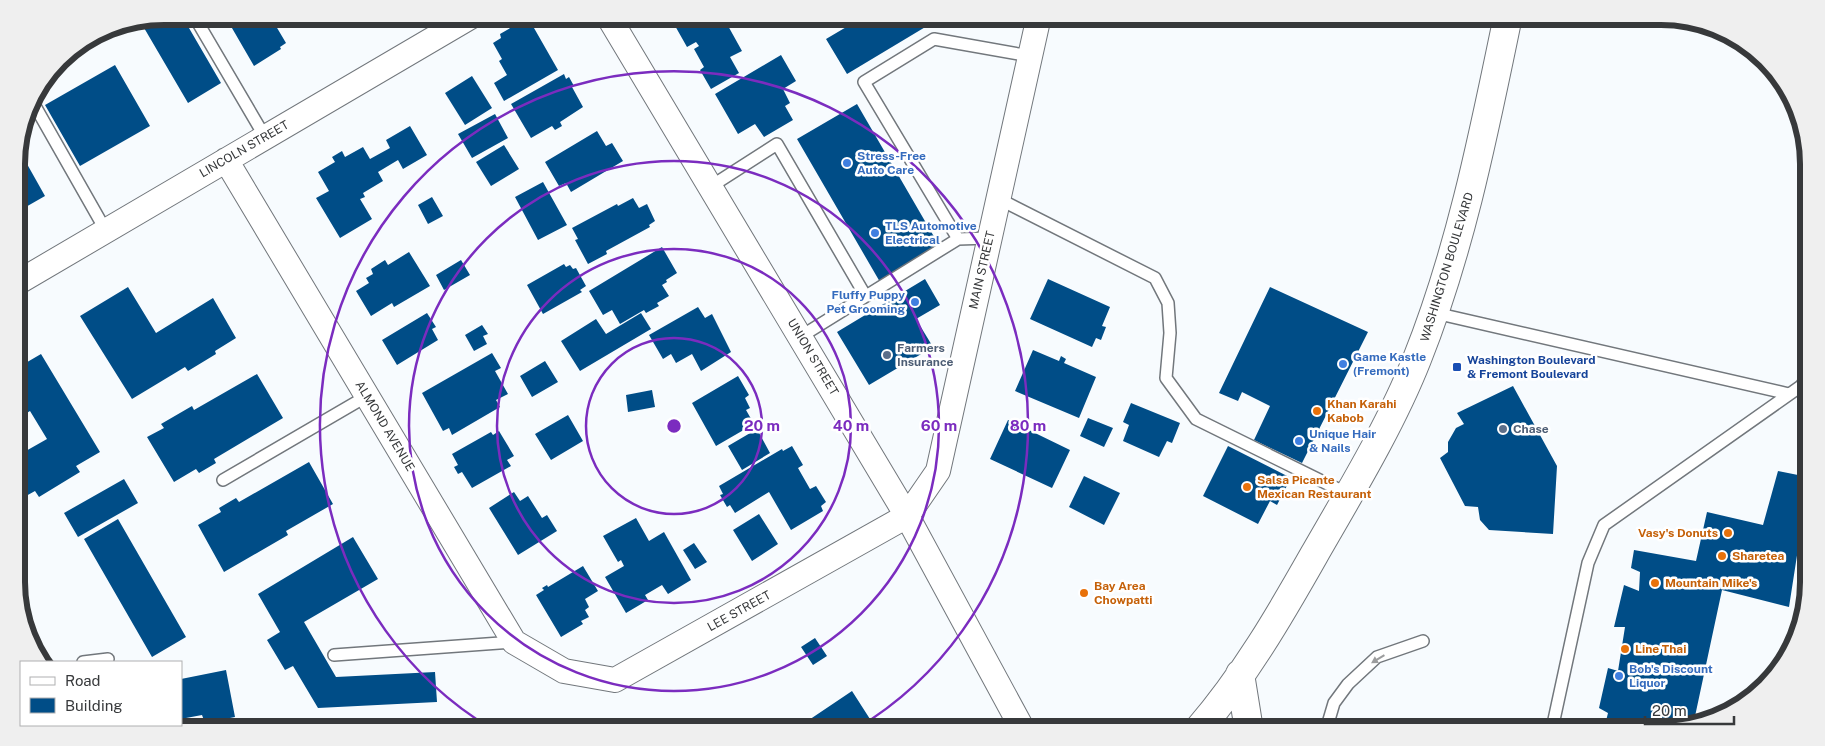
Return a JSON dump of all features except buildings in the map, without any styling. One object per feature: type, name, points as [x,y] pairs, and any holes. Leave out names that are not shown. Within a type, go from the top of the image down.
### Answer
[{"type":"main road","name":"WASHINGTON BOULEVARD","points":[[1205,721],[1240,674],[1293,592],[1348,494],[1416,362],[1435,313],[1472,185],[1506,25]]},
{"type":"main road","points":[[1240,674],[1248,721]]},
{"type":"street","name":"UNION STREET","points":[[613,25],[907,516],[1018,721]]},
{"type":"street","name":"MAIN STREET","points":[[907,516],[938,471],[1037,25]]},
{"type":"street","name":"LINCOLN STREET","points":[[25,278],[265,137],[434,26]]},
{"type":"street","name":"ALMOND AVENUE","points":[[226,160],[514,642],[564,671]]},
{"type":"street","name":"LEE STREET","points":[[564,671],[615,680],[907,516]]},
{"type":"lane","points":[[199,25],[265,137]]},
{"type":"lane","points":[[958,239],[864,82],[934,39],[1030,56]]},
{"type":"lane","points":[[37,109],[106,231]]},
{"type":"lane","points":[[710,187],[778,144],[865,295]]},
{"type":"lane","points":[[999,199],[1155,278],[1168,303],[1170,333],[1166,378],[1196,420],[1348,494]]},
{"type":"lane","points":[[800,337],[958,239],[989,238]]},
{"type":"lane","points":[[1435,313],[1789,394]]},
{"type":"lane","points":[[1554,721],[1588,562],[1604,525],[1800,387]]},
{"type":"lane","points":[[223,480],[367,396]]},
{"type":"lane","points":[[1329,721],[1334,703],[1348,684],[1377,657],[1422,641]]},
{"type":"lane","points":[[334,656],[514,642]]},
{"type":"lane","points":[[91,661],[108,659]]},
{"type":"place","name":"Stress-Free Auto Care","points":[[847,163]]},
{"type":"place","name":"TLS Automotive Electrical","points":[[875,233]]},
{"type":"place","name":"Fluffy Puppy Pet Grooming","points":[[915,302]]},
{"type":"place","name":"Farmers Insurance","points":[[887,355]]},
{"type":"place","name":"Game Kastle (Fremont)","points":[[1343,364]]},
{"type":"place","name":"Washington Boulevard & Fremont Boulevard","points":[[1457,367]]},
{"type":"place","name":"Khan Karahi Kabob","points":[[1317,411]]},
{"type":"place","name":"Chase","points":[[1503,429]]},
{"type":"place","name":"Unique Hair & Nails","points":[[1299,441]]},
{"type":"place","name":"Salsa Picante Mexican Restaurant","points":[[1247,487]]},
{"type":"place","name":"Vasy's Donuts","points":[[1728,533]]},
{"type":"place","name":"Sharetea","points":[[1722,556]]},
{"type":"place","name":"Mountain Mike's","points":[[1655,583]]},
{"type":"place","name":"Bay Area Chowpatti","points":[[1084,593]]},
{"type":"place","name":"Line Thai","points":[[1625,649]]},
{"type":"place","name":"Bob's Discount Liquor","points":[[1619,676]]}]
